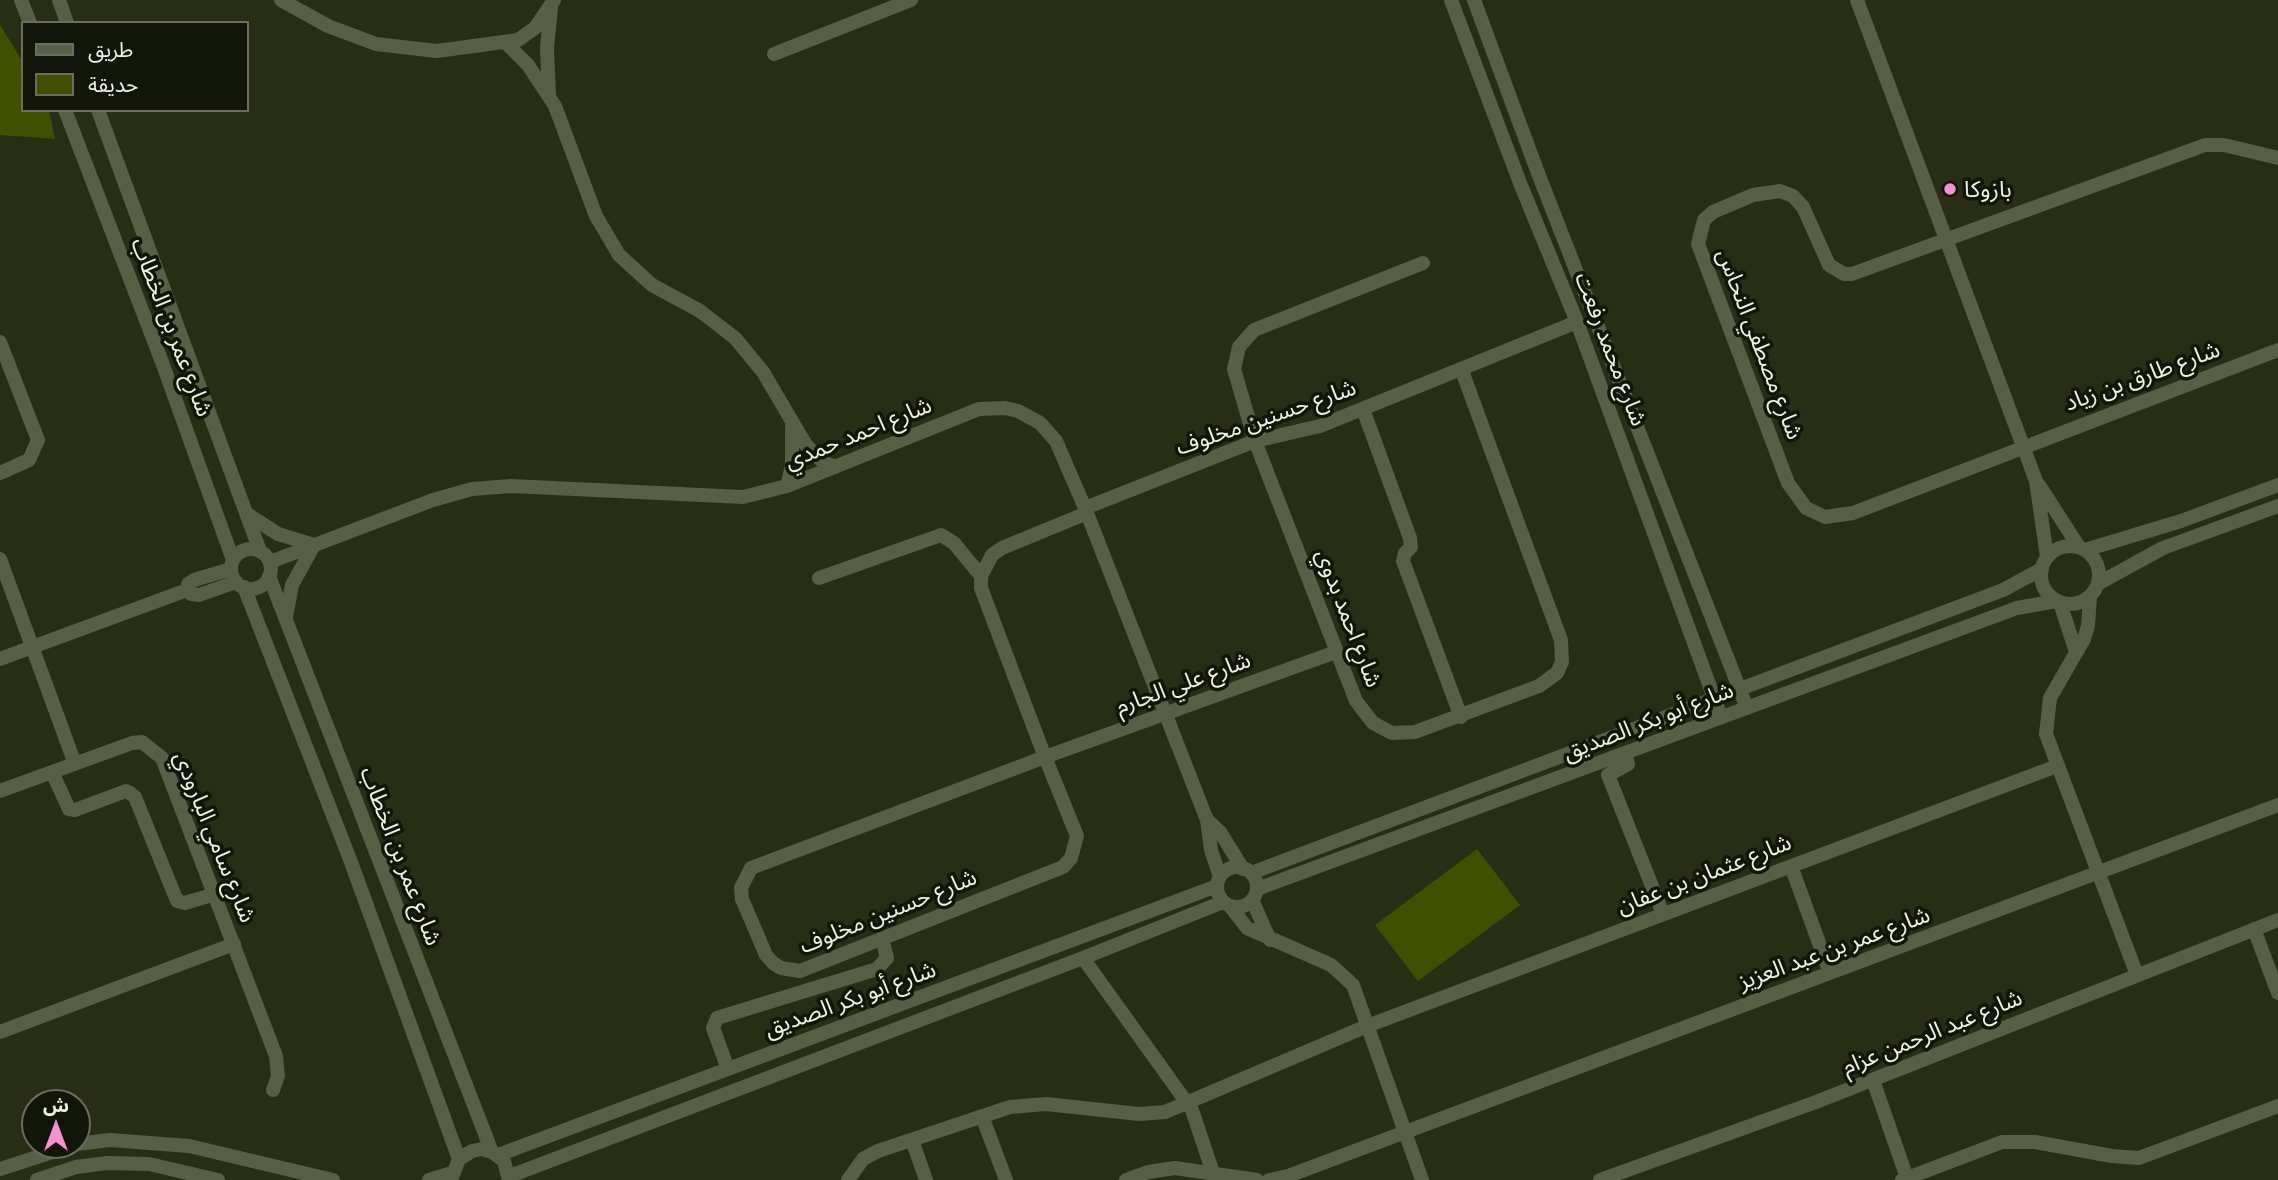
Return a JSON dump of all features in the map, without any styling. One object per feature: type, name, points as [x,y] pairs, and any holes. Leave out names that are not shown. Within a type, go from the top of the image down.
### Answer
[{"type":"street","points":[[21,0],[29,21]]},
{"type":"street","points":[[59,0],[66,21]]},
{"type":"street","points":[[281,0],[328,26],[376,44],[437,51],[507,44],[535,28],[552,3]]},
{"type":"street","points":[[774,54],[911,0]]},
{"type":"street","name":"شارع محمد رفعت","points":[[1451,0],[1513,166],[1577,322],[1721,717]]},
{"type":"street","name":"شارع محمد رفعت","points":[[1474,0],[1532,158],[1747,708]]},
{"type":"street","points":[[1857,0],[2036,481],[2082,548],[2096,560],[2099,583]]},
{"type":"street","points":[[549,97],[547,47],[552,3]]},
{"type":"street","points":[[507,44],[528,65],[549,97],[561,120],[596,216],[619,255],[652,285],[700,311],[735,338],[763,372],[792,425],[814,455],[835,467]]},
{"type":"street","name":"شارع عمر بن الخطاب","points":[[66,112],[162,362],[236,574],[359,885],[459,1159]]},
{"type":"street","name":"شارع عمر بن الخطاب","points":[[99,112],[286,619],[495,1153],[509,1178]]},
{"type":"street","points":[[1947,239],[2205,145],[2224,145],[2278,158]]},
{"type":"street","points":[[1513,166],[1532,158]]},
{"type":"street","points":[[1520,183],[1527,176],[1538,173]]},
{"type":"street","name":"شارع مصطفي النحاس","points":[[1947,239],[1863,271],[1844,274],[1836,271],[1823,256],[1798,201],[1787,192],[1772,190],[1713,212],[1704,220],[1698,244],[1788,483],[1794,494],[1815,514],[1837,517],[1853,513],[2022,446]]},
{"type":"street","name":"شارع احمد بدوي","points":[[1423,263],[1254,330],[1245,337],[1235,357],[1234,369],[1255,441],[1356,701],[1382,729],[1404,734],[1461,717],[1549,681],[1562,662],[1563,651],[1462,370]]},
{"type":"street","name":"شارع حسنين مخلوف","points":[[1045,757],[751,868],[745,877],[742,900],[766,955],[781,968],[800,971],[1062,867],[1071,858],[1077,836],[981,589],[981,576],[985,565],[1002,548],[1255,441],[1320,426],[1577,322]]},
{"type":"street","points":[[0,342],[37,440],[35,451],[20,466],[0,473]]},
{"type":"street","name":"شارع طارق بن زياد","points":[[2022,446],[2278,350]]},
{"type":"street","name":"شارع احمد حمدي","points":[[266,563],[433,500],[471,489],[511,486],[743,497],[787,486],[979,409],[1005,408],[1030,416],[1049,433],[1086,511],[1163,714],[1207,820],[1219,881]]},
{"type":"street","points":[[1363,409],[1410,538],[1411,547],[1405,553],[1403,561],[1461,717]]},
{"type":"street","points":[[787,486],[793,456],[792,425]]},
{"type":"street","points":[[2036,481],[2044,587],[2058,602],[2076,652]]},
{"type":"street","points":[[2044,563],[2062,547],[2082,548],[2181,521],[2278,485]]},
{"type":"street","points":[[2137,975],[2046,734],[2050,698],[2088,626],[2090,597],[2099,583],[2163,548],[2278,506]]},
{"type":"street","points":[[246,513],[278,534],[314,545],[292,585],[286,619]]},
{"type":"street","points":[[819,578],[941,536],[954,542],[981,576]]},
{"type":"street","points":[[0,659],[187,590],[198,595],[236,574],[244,550],[266,563],[258,587],[236,574]]},
{"type":"street","points":[[0,559],[75,764],[0,791]]},
{"type":"street","name":"شارع أبو بكر الصديق","points":[[1247,871],[2014,585],[2044,563]]},
{"type":"street","points":[[2058,602],[2073,605],[2090,597]]},
{"type":"street","name":"شارع أبو بكر الصديق","points":[[1254,895],[1625,753],[2017,608],[2058,602]]},
{"type":"street","name":"شارع علي الجارم","points":[[1045,757],[1336,652]]},
{"type":"street","name":"شارع سامي البارودي","points":[[75,764],[132,743],[142,742],[154,748],[162,758],[275,1056],[278,1076],[273,1090]]},
{"type":"street","points":[[1625,753],[1628,764],[1608,775],[1663,914]]},
{"type":"street","name":"شارع عثمان بن عفان","points":[[848,1180],[863,1160],[877,1150],[1028,1104],[1152,1114],[1188,1103],[1367,1026],[2057,766]]},
{"type":"street","points":[[52,772],[69,809],[75,810],[126,791],[130,793],[135,797],[177,901],[185,903],[215,894]]},
{"type":"street","name":"شارع عمر بن عبد العزيز","points":[[1269,1180],[1287,1176],[2278,805]]},
{"type":"street","name":"شارع احمد حمدي","points":[[1207,820],[1220,832],[1247,871]]},
{"type":"street","points":[[1791,866],[1830,974]]},
{"type":"street","points":[[1270,940],[1247,871],[1228,870],[1219,881],[1227,904],[1248,928],[1270,940],[1340,970],[1353,985],[1422,1180]]},
{"type":"street","name":"شارع أبو بكر الصديق","points":[[459,1159],[472,1150],[495,1153],[728,1069],[1219,881]]},
{"type":"street","points":[[1227,904],[1242,906],[1254,895]]},
{"type":"street","name":"شارع أبو بكر الصديق","points":[[509,1178],[1227,904]]},
{"type":"street","name":"شارع عبد الرحمن عزام","points":[[1600,1180],[1873,1080],[2278,920]]},
{"type":"street","points":[[2254,929],[2278,993]]},
{"type":"street","points":[[728,1069],[713,1028],[718,1018],[877,969],[887,958],[882,939]]},
{"type":"street","name":"شارع سامي البارودي","points":[[0,1032],[233,944]]},
{"type":"street","points":[[1083,958],[1188,1103],[1213,1173]]},
{"type":"street","points":[[1873,1080],[1905,1179],[2002,1142],[2035,1142],[2112,1156],[2139,1158],[2278,1106]]},
{"type":"street","points":[[982,1116],[1006,1180]]},
{"type":"street","points":[[91,1143],[110,1140],[189,1146],[333,1180]]},
{"type":"street","points":[[912,1140],[926,1180]]},
{"type":"street","points":[[0,1169],[32,1159]]},
{"type":"street","points":[[429,1180],[452,1177],[459,1159]]},
{"type":"street","points":[[37,1180],[78,1174],[107,1163],[149,1164],[218,1180]]},
{"type":"street","points":[[1126,1180],[1162,1169],[1257,1180]]},
{"type":"green space","points":[[0,25],[21,59],[21,112],[49,112],[55,139],[0,135]]},
{"type":"green space","points":[[1477,849],[1520,905],[1418,981],[1375,925]]},
{"type":"place","name":"بازوكا","points":[[1950,189]]}]
